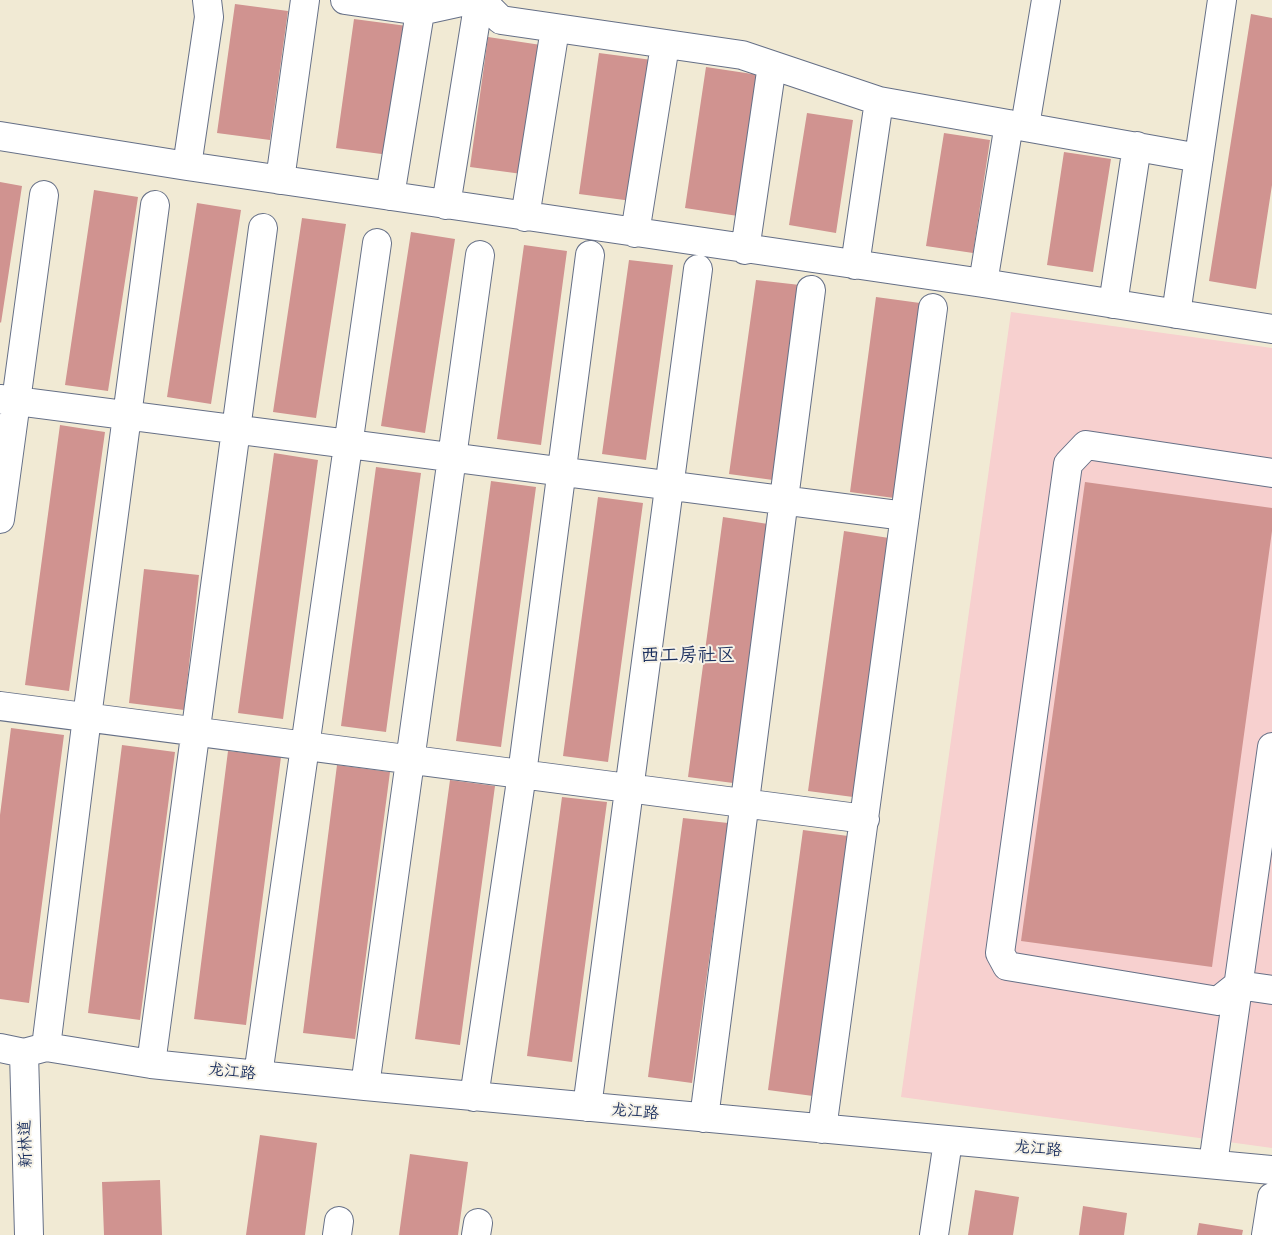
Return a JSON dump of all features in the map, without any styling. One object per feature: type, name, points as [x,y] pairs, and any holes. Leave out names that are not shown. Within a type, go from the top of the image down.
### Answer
[{"type":"street","points":[[187,166],[209,17],[208,0]]},
{"type":"street","points":[[280,180],[305,0]]},
{"type":"street","points":[[345,0],[421,6],[470,0]]},
{"type":"street","points":[[480,0],[501,20],[742,55],[879,101],[1199,158]]},
{"type":"street","points":[[446,205],[480,0]]},
{"type":"street","points":[[983,284],[1046,0]]},
{"type":"street","points":[[1176,314],[1222,0]]},
{"type":"street","points":[[390,196],[421,6]]},
{"type":"street","points":[[525,217],[555,29]]},
{"type":"street","points":[[635,233],[665,45]]},
{"type":"street","points":[[746,250],[772,65]]},
{"type":"street","points":[[855,265],[879,101]]},
{"type":"street","points":[[0,136],[187,166],[983,284],[1272,329]]},
{"type":"street","points":[[1113,304],[1137,146]]},
{"type":"street","points":[[0,519],[8,400],[44,194]]},
{"type":"street","name":"新林道","points":[[29,1235],[23,1049],[87,717],[155,205]]},
{"type":"street","points":[[151,1064],[264,228]]},
{"type":"street","points":[[258,1075],[377,243]]},
{"type":"street","points":[[365,1086],[480,255]]},
{"type":"street","points":[[474,1097],[522,774],[560,471],[590,255]]},
{"type":"street","points":[[587,1107],[698,269]]},
{"type":"street","points":[[704,1118],[811,290]]},
{"type":"street","points":[[822,1129],[933,308]]},
{"type":"street","points":[[8,400],[905,516]]},
{"type":"street","points":[[1272,473],[1086,445],[1068,464],[1000,953],[1007,966],[1218,1002],[1238,985],[1272,990]]},
{"type":"street","points":[[0,706],[865,819]]},
{"type":"street","points":[[1213,1164],[1272,747]]},
{"type":"street","name":"龙江路","points":[[23,1049],[474,1097],[1272,1170]]},
{"type":"street","points":[[934,1235],[948,1141]]},
{"type":"street","points":[[1266,1235],[1272,1197]]},
{"type":"shaded area","points":[[1011,312],[1272,348],[1272,1148],[901,1097]]},
{"type":"building","points":[[235,4],[288,11],[270,140],[217,133]]},
{"type":"building","points":[[1251,14],[1272,18],[1272,185],[1256,289],[1209,281]]},
{"type":"building","points":[[354,19],[407,26],[389,155],[336,148]]},
{"type":"building","points":[[488,37],[541,45],[522,174],[470,167]]},
{"type":"building","points":[[599,53],[652,60],[632,201],[579,194]]},
{"type":"building","points":[[706,67],[759,75],[738,216],[685,208]]},
{"type":"building","points":[[807,113],[853,120],[836,233],[789,225]]},
{"type":"building","points":[[944,133],[990,140],[973,253],[926,246]]},
{"type":"building","points":[[1064,152],[1111,159],[1093,272],[1047,265]]},
{"type":"building","points":[[0,182],[22,186],[1,323],[0,322]]},
{"type":"building","points":[[94,190],[138,197],[108,391],[65,385]]},
{"type":"building","points":[[197,203],[241,210],[211,404],[167,397]]},
{"type":"building","points":[[302,218],[346,224],[316,418],[273,412]]},
{"type":"building","points":[[411,232],[455,239],[425,433],[381,426]]},
{"type":"building","points":[[524,245],[567,251],[541,445],[497,439]]},
{"type":"building","points":[[629,260],[673,265],[646,460],[602,454]]},
{"type":"building","points":[[756,280],[800,285],[773,480],[729,474]]},
{"type":"building","points":[[876,297],[920,303],[894,498],[850,492]]},
{"type":"building","points":[[60,425],[105,432],[69,691],[25,685]]},
{"type":"building","points":[[274,453],[318,460],[283,719],[238,713]]},
{"type":"building","points":[[376,467],[421,473],[386,732],[341,726]]},
{"type":"building","points":[[491,481],[536,487],[501,747],[456,741]]},
{"type":"building","points":[[1085,482],[1272,508],[1272,531],[1212,967],[1021,941]]},
{"type":"building","points":[[598,497],[643,503],[608,762],[563,756]]},
{"type":"building","points":[[723,517],[768,524],[733,783],[688,777]]},
{"type":"building","points":[[844,531],[889,538],[853,797],[808,791]]},
{"type":"building","points":[[144,569],[199,575],[184,710],[129,703]]},
{"type":"building","points":[[11,728],[64,735],[29,1003],[0,999],[0,815]]},
{"type":"building","points":[[122,745],[175,752],[140,1020],[88,1013]]},
{"type":"building","points":[[228,751],[281,757],[246,1025],[194,1019]]},
{"type":"building","points":[[337,765],[390,772],[355,1039],[303,1033]]},
{"type":"building","points":[[450,780],[495,786],[460,1045],[415,1039]]},
{"type":"building","points":[[562,797],[607,802],[572,1062],[527,1056]]},
{"type":"building","points":[[683,818],[728,823],[692,1083],[648,1077]]},
{"type":"building","points":[[803,830],[848,836],[813,1096],[768,1090]]},
{"type":"building","points":[[260,1135],[317,1143],[305,1235],[246,1235]]},
{"type":"building","points":[[410,1154],[468,1162],[458,1235],[399,1235]]},
{"type":"building","points":[[160,1180],[162,1235],[104,1235],[102,1182]]},
{"type":"building","points":[[975,1190],[1019,1197],[1013,1235],[968,1235]]},
{"type":"building","points":[[1083,1206],[1127,1213],[1124,1235],[1079,1235]]},
{"type":"building","points":[[1199,1223],[1243,1230],[1242,1235],[1197,1235]]},
{"type":"district","name":"西工房社区","points":[[688,656]]}]
